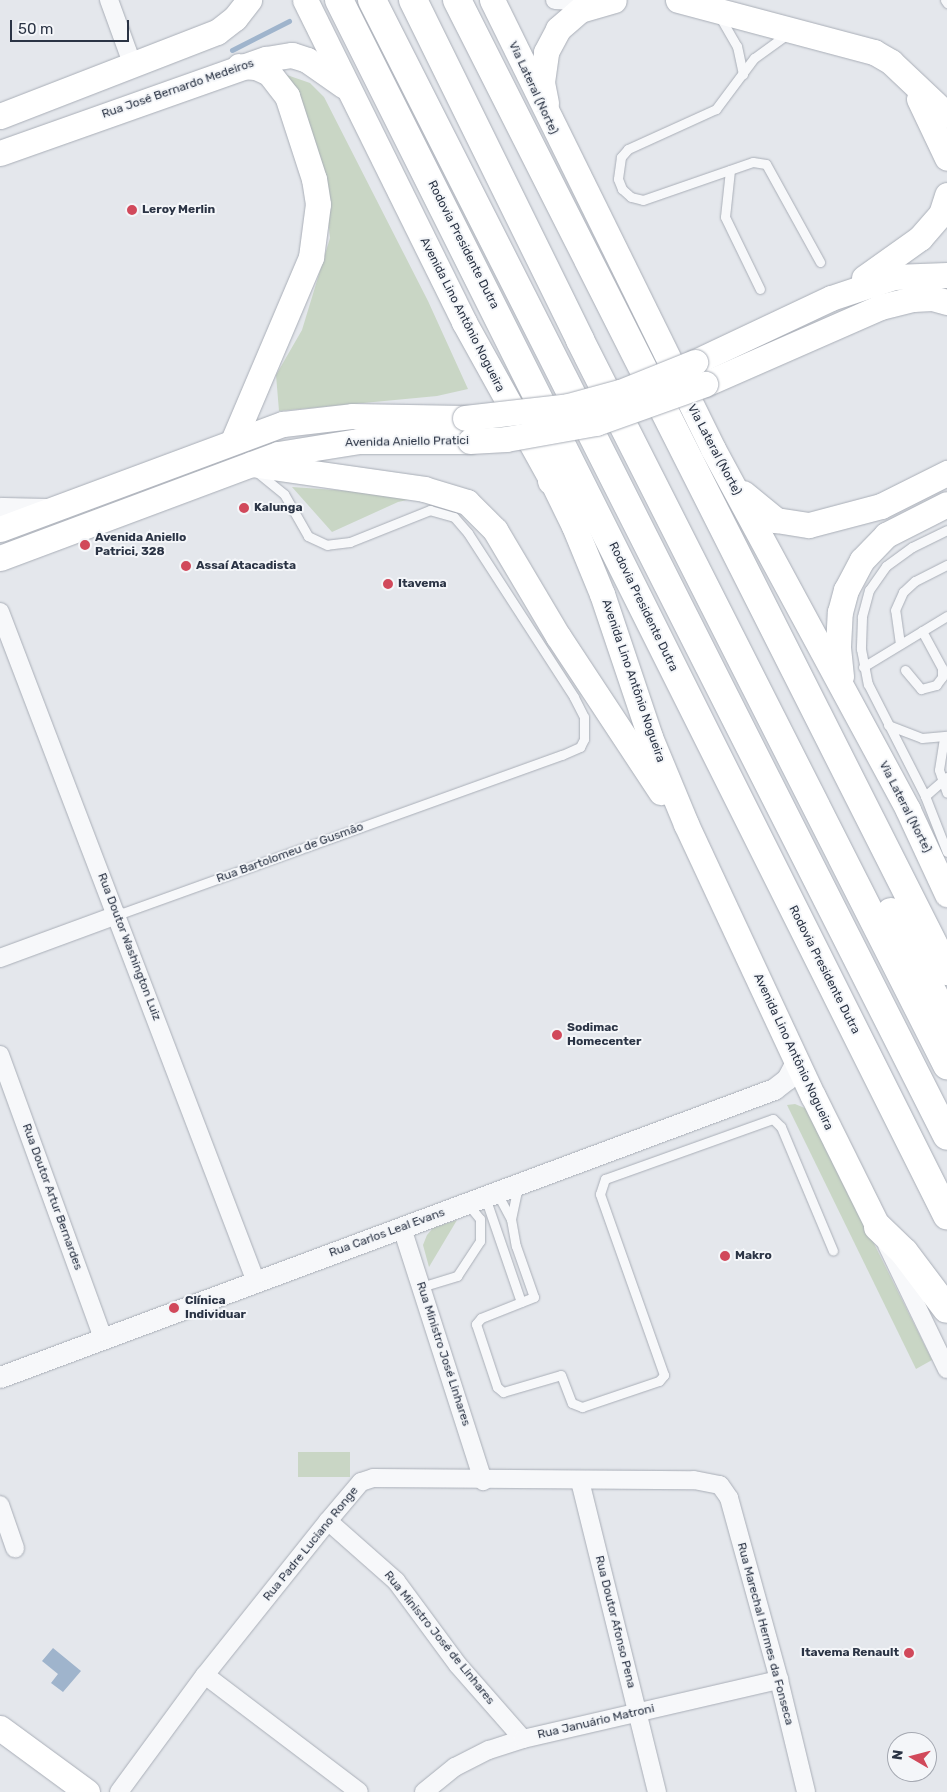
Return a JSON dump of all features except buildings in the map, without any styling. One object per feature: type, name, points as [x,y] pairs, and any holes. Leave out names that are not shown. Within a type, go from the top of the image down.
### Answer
[{"type":"highway","name":"Rodovia Presidente Dutra","points":[[339,0],[529,374],[683,688],[947,1215]]},
{"type":"highway","points":[[372,0],[947,1136]]},
{"type":"highway","points":[[414,0],[580,340],[947,1064]]},
{"type":"highway","points":[[434,0],[580,340]]},
{"type":"highway","points":[[457,0],[947,971]]},
{"type":"highway","points":[[552,481],[573,495],[655,658],[683,688]]},
{"type":"highway","points":[[783,740],[830,796],[947,1020]]},
{"type":"highway","points":[[878,1227],[904,1252],[947,1309]]},
{"type":"main road","points":[[0,116],[77,88],[217,32],[235,18],[249,0]]},
{"type":"main road","name":"Avenida Lino Antônio Nogueira","points":[[305,0],[464,322],[552,481],[602,594],[650,737],[686,824],[813,1096],[878,1227]]},
{"type":"main road","name":"Via Lateral (Norte)","points":[[492,0],[548,120],[713,449],[908,810],[947,894]]},
{"type":"main road","points":[[678,0],[874,52],[908,77],[947,115]]},
{"type":"main road","points":[[548,120],[542,82],[546,52],[558,29],[580,10],[608,1]]},
{"type":"main road","name":"Rua José Bernardo Medeiros","points":[[0,153],[239,66],[292,55],[319,66],[350,92]]},
{"type":"main road","points":[[233,441],[311,257],[318,204],[314,179],[287,96],[269,73],[256,67],[239,66]]},
{"type":"main road","points":[[908,77],[947,158]]},
{"type":"main road","points":[[77,88],[92,120]]},
{"type":"main road","points":[[831,298],[907,249],[945,212]]},
{"type":"main road","points":[[831,298],[894,277],[947,275]]},
{"type":"main road","name":"Avenida Aniello Pratici","points":[[0,558],[247,465],[312,446],[468,429],[620,392],[695,362],[831,298]]},
{"type":"main road","name":"Avenida Aniello Pratici","points":[[0,529],[282,424],[326,417],[468,429],[506,439],[596,423],[705,384],[880,307],[913,299],[932,298],[947,302]]},
{"type":"main road","points":[[713,449],[732,481],[758,508],[776,520],[796,525],[835,521],[881,506],[947,473]]},
{"type":"main road","points":[[247,465],[424,489],[467,502],[495,530],[558,636],[658,789],[686,824]]},
{"type":"main road","points":[[844,691],[838,628],[852,578],[862,560],[886,535],[947,504]]},
{"type":"main road","points":[[0,1728],[87,1792]]},
{"type":"street","points":[[109,0],[132,66]]},
{"type":"street","points":[[555,0],[608,1]]},
{"type":"street","points":[[0,508],[59,508]]},
{"type":"street","name":"Rua Doutor Washington Luiz","points":[[0,612],[256,1282]]},
{"type":"street","name":"Rua Bartolomeu de Gusmão","points":[[0,958],[117,915]]},
{"type":"street","name":"Rua Doutor Artur Bernardes","points":[[0,1055],[103,1338]]},
{"type":"street","name":"Rua Carlos Leal Evans","points":[[774,1090],[787,1079],[797,1060]]},
{"type":"street","name":"Rua Carlos Leal Evans","points":[[0,1376],[774,1090],[792,1089],[813,1096]]},
{"type":"street","name":"Avenida Lino Antônio Nogueira","points":[[878,1227],[947,1369]]},
{"type":"street","name":"Rua Ministro José Linhares","points":[[402,1228],[483,1481]]},
{"type":"street","name":"Rua Padre Luciano Ronge","points":[[119,1792],[205,1675],[361,1482],[370,1478],[483,1481],[714,1482]]},
{"type":"street","name":"Rua Doutor Afonso Pena","points":[[580,1481],[657,1792]]},
{"type":"street","name":"Rua Marechal Hermes da Fonseca","points":[[714,1482],[728,1498],[779,1680],[806,1792]]},
{"type":"street","points":[[0,1505],[15,1548]]},
{"type":"street","name":"Rua Ministro José de Linhares","points":[[328,1521],[396,1581],[458,1665],[523,1739]]},
{"type":"street","points":[[205,1675],[359,1792]]},
{"type":"street","name":"Rua Januário Matroni","points":[[424,1792],[455,1768],[489,1750],[523,1739],[779,1680]]},
{"type":"lane","points":[[945,0],[947,4]]},
{"type":"lane","points":[[713,9],[737,46],[743,74]]},
{"type":"lane","points":[[796,32],[766,46],[716,109],[628,149],[619,162],[618,179],[622,189],[632,197],[643,200],[759,161],[772,169],[820,262]]},
{"type":"lane","points":[[730,170],[725,217],[760,289]]},
{"type":"lane","name":"Rua Bartolomeu de Gusmão","points":[[117,915],[580,746],[586,727],[582,710],[474,541],[454,517],[430,510],[350,542],[327,544],[308,536],[290,504],[272,482],[247,465]]},
{"type":"lane","points":[[947,530],[912,547],[886,566],[869,590],[862,617],[863,667],[888,725],[925,796],[947,852]]},
{"type":"lane","points":[[900,644],[895,610],[903,592],[916,581],[947,565]]},
{"type":"lane","points":[[863,667],[947,616]]},
{"type":"lane","points":[[905,670],[921,689],[936,685],[942,677],[942,668],[922,631]]},
{"type":"lane","points":[[888,725],[922,738],[945,737],[939,759],[947,793]]},
{"type":"lane","points":[[925,796],[944,779]]},
{"type":"lane","points":[[518,1184],[511,1219],[516,1246],[534,1297],[481,1318],[476,1324],[498,1390],[503,1392],[561,1374],[572,1403],[582,1407],[659,1381],[664,1374],[600,1194],[605,1179],[773,1119],[781,1126],[833,1251]]},
{"type":"lane","points":[[483,1198],[511,1219]]},
{"type":"lane","points":[[421,1287],[457,1276],[480,1241],[480,1219],[483,1198]]},
{"type":"lane","points":[[483,1198],[521,1302]]},
{"type":"green space","points":[[284,74],[310,83],[324,97],[428,301],[468,389],[437,396],[279,411],[276,375],[302,330],[330,238],[326,198]]},
{"type":"green space","points":[[292,487],[408,495],[416,498],[398,502],[332,532]]},
{"type":"green space","points":[[795,1104],[807,1109],[932,1360],[916,1369],[787,1105]]},
{"type":"green space","points":[[457,1220],[429,1267],[423,1245],[427,1235],[433,1228]]},
{"type":"green space","points":[[298,1452],[350,1452],[350,1477],[298,1477]]},
{"type":"water","points":[[53,1648],[81,1671],[63,1692],[51,1683],[58,1674],[42,1661]]},
{"type":"waterway","points":[[232,50],[289,21]]},
{"type":"place","name":"Leroy Merlin","points":[[132,210]]},
{"type":"place","name":"Kalunga","points":[[244,508]]},
{"type":"place","name":"Avenida Aniello Patrici, 328","points":[[85,545]]},
{"type":"place","name":"Assaí Atacadista","points":[[186,566]]},
{"type":"place","name":"Itavema","points":[[388,584]]},
{"type":"place","name":"Sodimac Homecenter","points":[[557,1035]]},
{"type":"place","name":"Makro","points":[[725,1256]]},
{"type":"place","name":"Clínica Individuar","points":[[174,1308]]},
{"type":"place","name":"Itavema Renault","points":[[909,1653]]}]
